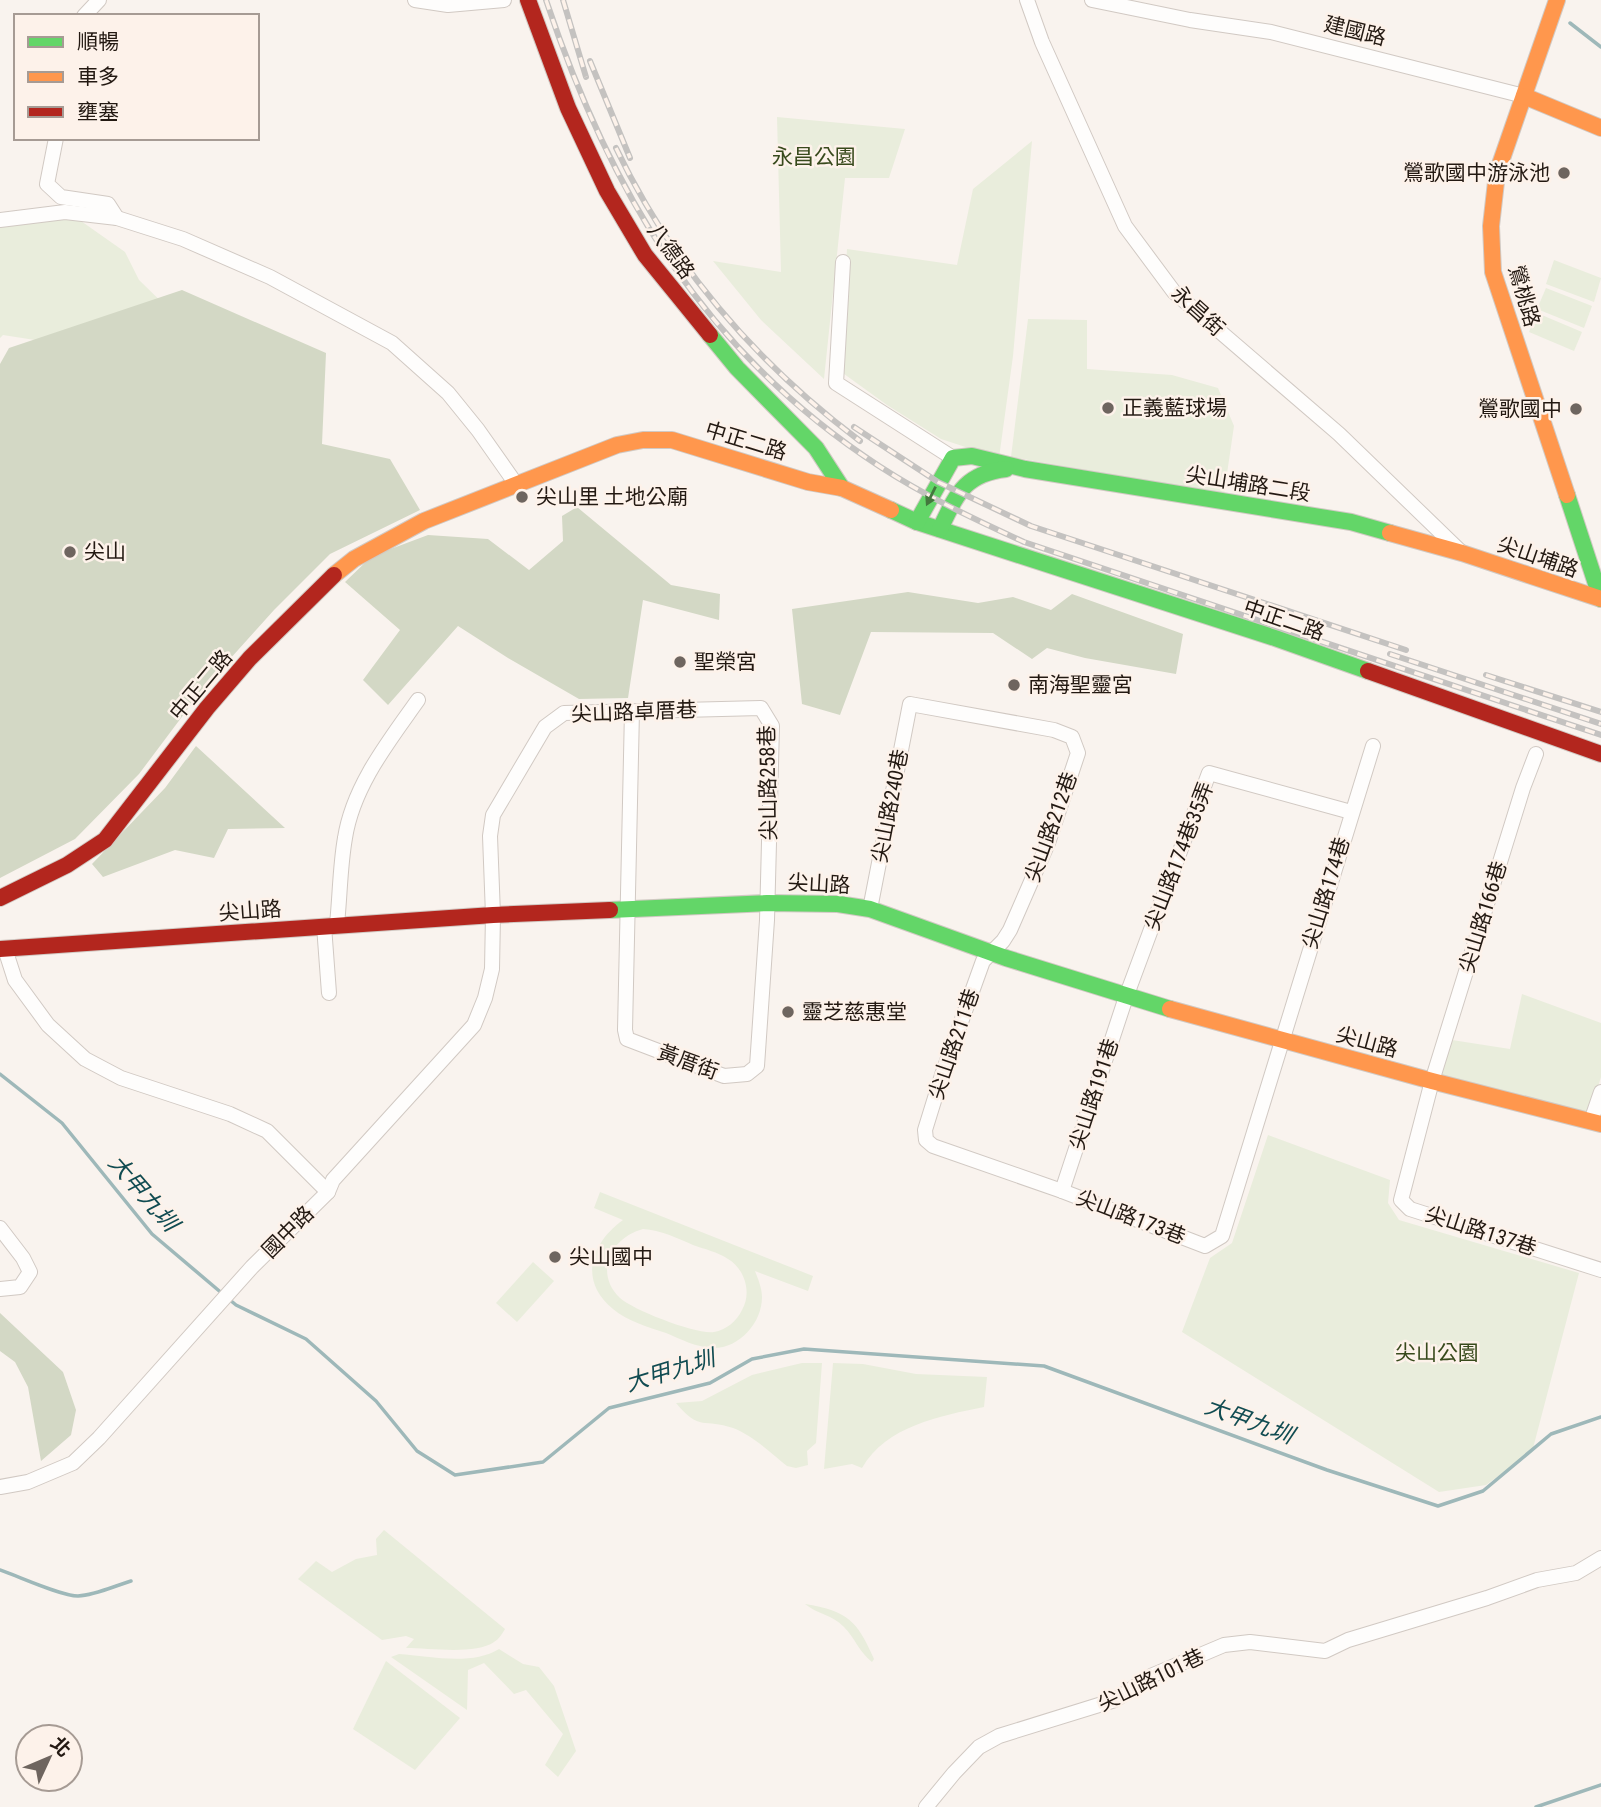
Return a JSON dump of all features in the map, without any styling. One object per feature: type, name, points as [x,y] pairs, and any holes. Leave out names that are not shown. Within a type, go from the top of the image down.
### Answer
[{"type":"street","points":[[86,14],[99,0]]},
{"type":"street","points":[[415,0],[448,5],[503,0]]},
{"type":"street","name":"八德路","points":[[528,0],[568,108],[607,191],[645,255],[737,368],[816,448],[842,488]]},
{"type":"street","name":"永昌街","points":[[1027,0],[1042,42],[1125,226],[1174,292],[1339,434],[1462,553]]},
{"type":"street","name":"建國路","points":[[1092,0],[1190,20],[1271,32],[1524,96],[1601,128]]},
{"type":"street","name":"鶯桃路","points":[[1557,0],[1497,173],[1491,226],[1493,272],[1601,599]]},
{"type":"street","points":[[56,140],[47,184],[61,197],[108,204],[117,218]]},
{"type":"street","points":[[0,220],[65,212],[117,218],[183,239],[270,277],[392,343],[448,393],[516,484]]},
{"type":"street","points":[[843,262],[836,383],[953,458],[972,456],[1025,469]]},
{"type":"street","name":"中正二路","points":[[0,898],[40,881],[88,854],[105,840],[206,708],[259,650],[336,573],[354,559],[424,521],[617,445],[643,440],[672,440],[808,482],[842,488],[917,522],[1275,638],[1601,754]]},
{"type":"street","points":[[917,522],[953,458]]},
{"type":"street","points":[[940,529],[970,479],[986,470],[1025,469]]},
{"type":"street","name":"尖山埔路二段","points":[[1025,469],[1351,522],[1462,553]]},
{"type":"street","name":"尖山埔路","points":[[1462,553],[1601,599]]},
{"type":"street","points":[[329,993],[331,925],[345,836],[358,795],[374,763],[418,699]]},
{"type":"street","name":"尖山路212巷","points":[[910,704],[1055,730],[1072,737],[1078,753],[1048,843],[1010,930],[992,953]]},
{"type":"street","name":"尖山路240巷","points":[[870,909],[910,704]]},
{"type":"street","name":"尖山路卓厝巷","points":[[493,915],[490,836],[493,815],[545,727],[564,713],[761,708]]},
{"type":"street","name":"尖山路258巷","points":[[761,708],[772,726],[767,902]]},
{"type":"street","points":[[628,909],[632,711]]},
{"type":"street","name":"尖山路174巷","points":[[1281,1041],[1373,746]]},
{"type":"street","name":"尖山路166巷","points":[[1432,1081],[1536,754]]},
{"type":"street","name":"尖山路174巷35弄","points":[[1126,997],[1209,773],[1351,812]]},
{"type":"street","name":"尖山路","points":[[328,1192],[267,1131],[230,1114],[121,1078],[85,1059],[48,1026],[15,980],[2,949],[493,915],[767,902],[838,904],[870,909],[1126,997],[1281,1041],[1596,1122]]},
{"type":"street","name":"黃厝街","points":[[628,909],[627,1039],[724,1076],[737,1077],[747,1074],[757,1066],[764,986],[767,902]]},
{"type":"street","name":"國中路","points":[[0,1487],[29,1482],[72,1463],[99,1438],[252,1267],[328,1192],[333,1180],[474,1025],[485,998],[492,969],[493,915]]},
{"type":"street","name":"尖山路211巷","points":[[926,1140],[925,1130],[942,1075],[983,961],[992,953]]},
{"type":"street","name":"尖山路191巷","points":[[1062,1191],[1126,997]]},
{"type":"street","name":"尖山路173巷","points":[[926,1140],[933,1146],[1062,1191],[1205,1246],[1222,1236],[1281,1041]]},
{"type":"street","name":"尖山路137巷","points":[[1432,1081],[1401,1200],[1410,1209],[1601,1270]]},
{"type":"street","points":[[1596,1122],[1601,1093]]},
{"type":"street","points":[[0,1228],[23,1258],[30,1272],[20,1286],[0,1289]]},
{"type":"street","name":"尖山路101巷","points":[[926,1807],[979,1748],[999,1735],[1115,1700],[1153,1675],[1224,1645],[1250,1642],[1325,1651],[1348,1640],[1537,1580],[1576,1573],[1601,1558]]},
{"type":"green space","name":"永昌公園","points":[[777,117],[905,129],[889,178],[845,178],[824,379],[761,320],[713,261],[781,272]]},
{"type":"green space","points":[[1032,141],[1013,356],[999,458],[941,439],[840,371],[847,249],[957,265],[973,189]]},
{"type":"green space","points":[[71,214],[125,252],[139,280],[180,320],[35,340],[3,335],[0,338],[0,223]]},
{"type":"green space","points":[[1554,260],[1601,278],[1594,302],[1546,284]]},
{"type":"green space","points":[[1546,288],[1592,306],[1584,328],[1537,309]]},
{"type":"green space","points":[[182,290],[326,353],[322,444],[390,459],[420,510],[330,554],[274,610],[202,690],[139,774],[75,839],[0,878],[0,364],[9,348]]},
{"type":"green space","points":[[1537,313],[1582,332],[1574,351],[1529,332]]},
{"type":"green space","points":[[1028,319],[1087,320],[1087,369],[1172,375],[1218,388],[1234,426],[1224,494],[1011,457]]},
{"type":"green space","points":[[577,507],[671,585],[720,594],[719,620],[643,600],[628,698],[579,699],[458,626],[388,705],[363,680],[400,630],[345,582],[372,556],[428,535],[488,539],[529,570],[563,541],[562,516]]},
{"type":"green space","points":[[908,592],[978,603],[1013,597],[1051,610],[1072,594],[1183,634],[1176,674],[1085,658],[1047,648],[1032,659],[993,633],[871,632],[840,715],[802,704],[792,609]]},
{"type":"green space","points":[[196,746],[285,828],[228,829],[214,858],[175,850],[103,877],[92,864],[165,788]]},
{"type":"green space","points":[[1522,994],[1601,1023],[1601,1077],[1589,1115],[1440,1076],[1452,1040],[1510,1049]]},
{"type":"green space","name":"尖山公園","points":[[1268,1135],[1390,1180],[1388,1203],[1399,1220],[1579,1273],[1532,1452],[1486,1485],[1439,1492],[1182,1332],[1210,1258],[1232,1243]]},
{"type":"green space","points":[[600,1192],[813,1276],[808,1291],[755,1271],[762,1294],[758,1316],[747,1333],[722,1347],[694,1344],[638,1323],[613,1309],[595,1286],[592,1274],[597,1251],[612,1229],[623,1220],[594,1208]],"holes":[[[643,1229],[720,1254],[734,1263],[743,1275],[746,1296],[740,1314],[731,1324],[714,1332],[694,1330],[651,1315],[620,1298],[608,1277],[610,1257],[615,1247],[632,1233]]]},
{"type":"green space","points":[[533,1262],[554,1281],[517,1322],[496,1303]]},
{"type":"green space","points":[[0,1313],[63,1372],[76,1410],[71,1435],[41,1461],[28,1387],[15,1362],[0,1351]]},
{"type":"green space","points":[[802,1363],[822,1363],[816,1443],[807,1451],[808,1465],[796,1468],[787,1466],[747,1435],[723,1425],[697,1421],[676,1403],[702,1401],[752,1375]]},
{"type":"green space","points":[[833,1363],[863,1364],[916,1374],[987,1377],[984,1407],[932,1419],[900,1433],[885,1442],[862,1468],[852,1464],[824,1469]]},
{"type":"green space","points":[[384,1530],[505,1629],[499,1638],[486,1646],[476,1648],[406,1648],[414,1639],[406,1636],[382,1640],[298,1579],[316,1561],[332,1572],[356,1559],[377,1555],[376,1539]]},
{"type":"green space","points":[[805,1604],[831,1610],[849,1619],[868,1646],[874,1659],[872,1662],[840,1623]]},
{"type":"green space","points":[[499,1649],[523,1664],[539,1667],[554,1686],[576,1751],[558,1777],[545,1765],[563,1734],[526,1690],[514,1694],[484,1663],[468,1670],[467,1710],[391,1657],[399,1654],[463,1659]]},
{"type":"green space","points":[[386,1661],[460,1718],[415,1770],[353,1729]]},
{"type":"waterway","points":[[1570,23],[1601,47]]},
{"type":"waterway","name":"大甲九圳","points":[[0,1074],[62,1123],[152,1234],[224,1295]]},
{"type":"waterway","name":"大甲九圳","points":[[230,1300],[306,1339],[376,1401],[417,1451],[455,1475],[543,1462],[609,1408],[710,1383],[752,1359],[804,1349],[1044,1366],[1327,1470],[1438,1506],[1483,1491],[1551,1434],[1601,1417]]},
{"type":"waterway","points":[[0,1570],[78,1596],[131,1581]]},
{"type":"waterway","points":[[1536,1807],[1601,1785]]},
{"type":"railway","points":[[546,0],[572,71],[601,138],[634,202],[671,263],[714,320],[763,373],[817,421],[879,466],[968,516],[1024,542],[1601,735]]},
{"type":"railway","points":[[563,0],[586,77]]},
{"type":"railway","points":[[590,61],[630,158]]},
{"type":"railway","points":[[616,148],[663,232],[720,309],[786,379],[860,441]]},
{"type":"railway","points":[[854,427],[938,482],[1031,526],[1406,650]]},
{"type":"railway","points":[[1390,654],[1601,724]]},
{"type":"railway","points":[[1486,675],[1601,712]]},
{"type":"traffic: fast","points":[[710,335],[737,368],[816,448],[842,488]]},
{"type":"traffic: fast","points":[[917,522],[953,458],[972,456],[1025,469],[1351,522],[1390,533]]},
{"type":"traffic: fast","points":[[940,529],[957,496],[971,481],[1006,469]]},
{"type":"traffic: fast","points":[[1567,495],[1601,599]]},
{"type":"traffic: fast","points":[[891,510],[917,522],[1275,638],[1368,671]]},
{"type":"traffic: fast","points":[[610,910],[767,903],[838,904],[870,909],[1006,958],[1170,1009]]},
{"type":"traffic: slow","points":[[1557,0],[1497,173],[1491,226],[1493,272],[1567,495]]},
{"type":"traffic: slow","points":[[1524,96],[1601,128]]},
{"type":"traffic: slow","points":[[334,575],[354,559],[424,521],[617,445],[643,440],[672,440],[808,482],[842,488],[891,510]]},
{"type":"traffic: slow","points":[[1390,533],[1462,553],[1601,599]]},
{"type":"traffic: slow","points":[[1170,1009],[1601,1124]]},
{"type":"traffic: jam","points":[[528,0],[568,108],[607,191],[645,255],[710,335]]},
{"type":"traffic: jam","points":[[0,898],[67,865],[105,840],[207,708],[250,658],[334,575]]},
{"type":"traffic: jam","points":[[1368,671],[1601,754]]},
{"type":"traffic: jam","points":[[0,949],[493,915],[610,910]]},
{"type":"place","name":"鶯歌國中游泳池","points":[[1564,173]]},
{"type":"place","name":"正義藍球場","points":[[1108,408]]},
{"type":"place","name":"鶯歌國中","points":[[1576,409]]},
{"type":"place","name":"尖山里 土地公廟","points":[[522,497]]},
{"type":"place","name":"尖山","points":[[70,552]]},
{"type":"place","name":"聖榮宮","points":[[680,662]]},
{"type":"place","name":"南海聖靈宮","points":[[1014,685]]},
{"type":"place","name":"靈芝慈惠堂","points":[[788,1012]]},
{"type":"place","name":"尖山國中","points":[[555,1257]]}]
